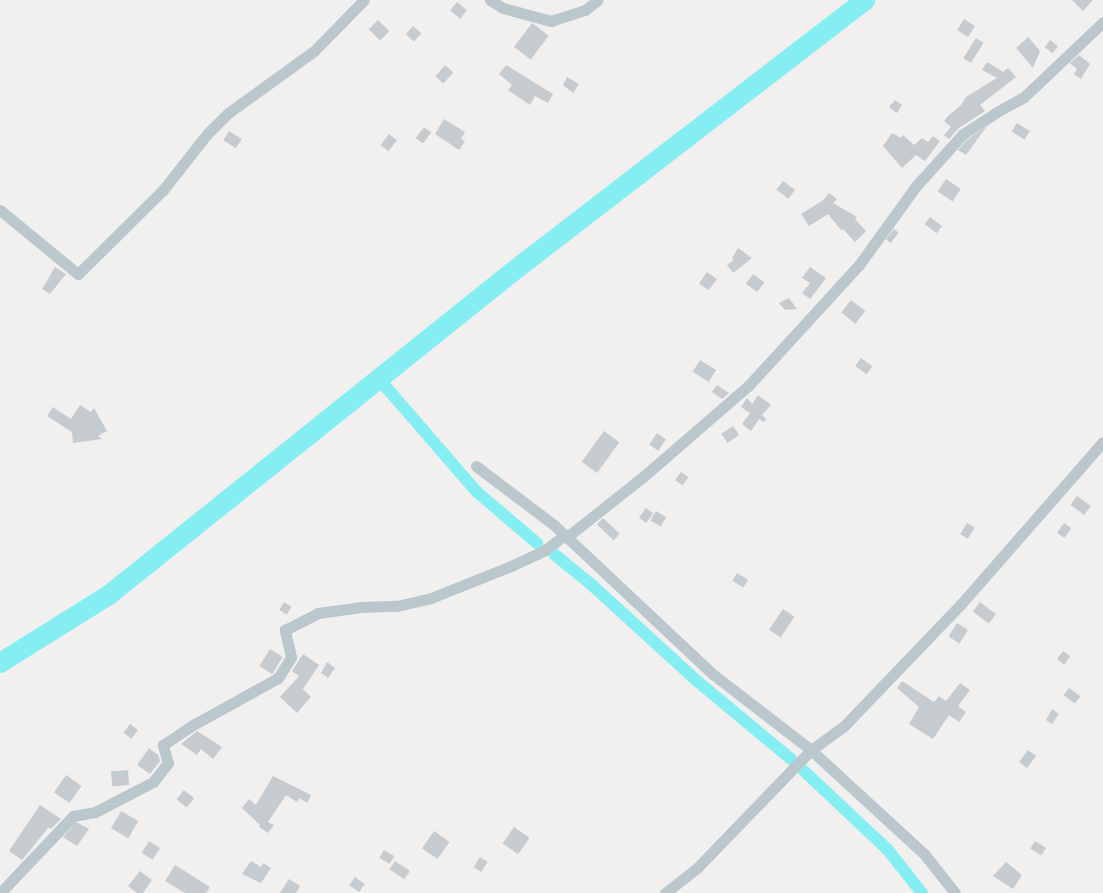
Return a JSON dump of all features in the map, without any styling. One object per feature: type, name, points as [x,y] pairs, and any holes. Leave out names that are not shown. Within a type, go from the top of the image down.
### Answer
[{"type":"street","points":[[0,210],[78,274],[163,190],[208,134],[228,112],[314,51],[364,0]]},
{"type":"street","points":[[490,0],[503,8],[551,21],[585,10],[598,0]]},
{"type":"street","points":[[0,893],[72,816],[95,812],[153,782],[168,763],[163,745],[191,726],[278,678],[291,657],[285,630],[318,613],[361,607],[397,606],[431,598],[468,585],[545,550],[566,536],[644,476],[748,386],[859,264],[916,186],[963,134],[995,112],[1024,97],[1103,22]]},
{"type":"street","points":[[665,893],[697,868],[811,750],[844,726],[961,604],[1103,442]]},
{"type":"street","points":[[476,466],[566,536],[714,675],[811,750],[925,855],[955,893]]},
{"type":"building","points":[[1072,0],[1093,0],[1083,11]]},
{"type":"building","points":[[457,2],[467,10],[460,19],[450,11]]},
{"type":"building","points":[[964,19],[975,26],[968,37],[957,30]]},
{"type":"building","points":[[378,20],[389,31],[380,41],[369,29]]},
{"type":"building","points":[[532,23],[549,36],[531,60],[514,47]]},
{"type":"building","points":[[413,26],[421,33],[414,42],[406,34]]},
{"type":"building","points":[[1028,37],[1040,51],[1033,68],[1016,48]]},
{"type":"building","points":[[976,38],[984,43],[971,63],[963,58]]},
{"type":"building","points":[[1050,40],[1058,46],[1053,53],[1045,47]]},
{"type":"building","points":[[1079,55],[1090,64],[1081,79],[1074,74],[1077,69],[1070,63]]},
{"type":"building","points":[[987,62],[1003,72],[1008,68],[1016,77],[980,105],[985,111],[959,128],[949,139],[944,135],[951,127],[944,121],[961,105],[966,97],[997,78],[982,70]]},
{"type":"building","points":[[445,65],[453,72],[443,84],[435,76]]},
{"type":"building","points":[[506,65],[553,94],[548,103],[535,96],[530,105],[508,90],[512,85],[499,74]]},
{"type":"building","points":[[567,77],[579,84],[573,93],[563,85]]},
{"type":"building","points":[[895,100],[902,105],[897,113],[889,107]]},
{"type":"building","points":[[444,119],[465,132],[461,139],[465,141],[459,150],[435,134]]},
{"type":"building","points":[[1017,123],[1030,131],[1024,139],[1012,131]]},
{"type":"building","points":[[987,126],[966,155],[958,150],[968,139]]},
{"type":"building","points":[[424,127],[431,132],[423,144],[416,138]]},
{"type":"building","points":[[229,131],[242,139],[236,148],[223,140]]},
{"type":"building","points":[[892,133],[901,138],[903,135],[914,145],[922,138],[928,142],[933,136],[940,141],[925,161],[916,155],[902,168],[883,146]]},
{"type":"building","points":[[389,134],[397,140],[389,151],[381,145]]},
{"type":"building","points":[[946,179],[961,189],[953,202],[938,191]]},
{"type":"building","points":[[783,181],[795,190],[788,199],[776,190]]},
{"type":"building","points":[[829,193],[837,199],[833,203],[857,217],[855,219],[866,231],[855,242],[843,229],[841,230],[828,214],[809,226],[801,214],[822,201]]},
{"type":"building","points":[[930,217],[942,226],[937,233],[925,224]]},
{"type":"building","points":[[894,229],[899,233],[890,243],[886,239]]},
{"type":"building","points":[[738,248],[752,258],[733,273],[727,265],[734,260],[732,258]]},
{"type":"building","points":[[55,267],[66,274],[50,294],[42,289]]},
{"type":"building","points":[[810,267],[826,278],[810,299],[802,293],[810,283],[802,278]]},
{"type":"building","points":[[707,272],[717,279],[709,290],[699,283]]},
{"type":"building","points":[[753,274],[764,282],[757,292],[746,284]]},
{"type":"building","points":[[789,298],[797,309],[785,310],[779,303]]},
{"type":"building","points":[[851,300],[865,311],[855,324],[841,313]]},
{"type":"building","points":[[861,358],[872,366],[866,374],[855,366]]},
{"type":"building","points":[[700,360],[716,370],[709,382],[693,372]]},
{"type":"building","points":[[717,385],[729,393],[722,399],[712,392]]},
{"type":"building","points":[[758,395],[771,405],[762,415],[766,419],[764,422],[759,419],[751,431],[742,424],[750,413],[741,407],[747,398],[752,404]]},
{"type":"building","points":[[80,405],[91,412],[94,408],[107,431],[98,436],[102,439],[73,443],[72,432],[47,416],[53,407],[71,419]]},
{"type":"building","points":[[733,426],[739,435],[728,443],[721,434]]},
{"type":"building","points":[[604,431],[619,442],[597,473],[582,462]]},
{"type":"building","points":[[657,433],[666,439],[658,451],[649,445]]},
{"type":"building","points":[[681,472],[688,477],[682,485],[675,480]]},
{"type":"building","points":[[1077,496],[1091,506],[1084,515],[1071,505]]},
{"type":"building","points":[[646,508],[653,513],[646,523],[639,518]]},
{"type":"building","points":[[656,511],[666,517],[661,527],[650,520]]},
{"type":"building","points":[[603,518],[620,534],[614,540],[597,525]]},
{"type":"building","points":[[967,523],[975,528],[968,539],[960,534]]},
{"type":"building","points":[[1064,523],[1071,528],[1064,538],[1057,533]]},
{"type":"building","points":[[737,573],[748,580],[743,588],[732,581]]},
{"type":"building","points":[[284,602],[292,607],[287,614],[279,610]]},
{"type":"building","points":[[980,602],[996,614],[989,624],[973,612]]},
{"type":"building","points":[[783,609],[795,617],[781,638],[769,630]]},
{"type":"building","points":[[957,623],[968,630],[960,643],[949,637]]},
{"type":"building","points":[[270,649],[283,657],[272,674],[259,666]]},
{"type":"building","points":[[1063,651],[1070,656],[1064,664],[1057,659]]},
{"type":"building","points":[[303,654],[319,665],[303,689],[311,697],[297,713],[280,697],[299,676],[292,671]]},
{"type":"building","points":[[327,662],[335,668],[328,678],[321,673]]},
{"type":"building","points":[[902,681],[934,702],[939,696],[946,701],[960,683],[970,690],[958,706],[966,712],[959,722],[949,715],[933,739],[909,724],[919,707],[897,688]]},
{"type":"building","points":[[1069,688],[1080,696],[1075,704],[1064,695]]},
{"type":"building","points":[[1052,709],[1059,714],[1052,724],[1046,720]]},
{"type":"building","points":[[130,724],[138,730],[131,739],[123,733]]},
{"type":"building","points":[[197,731],[222,747],[213,759],[201,749],[197,755],[181,744]]},
{"type":"building","points":[[149,748],[158,755],[160,761],[150,774],[137,765]]},
{"type":"building","points":[[1028,750],[1036,756],[1027,768],[1019,762]]},
{"type":"building","points":[[128,770],[129,785],[112,786],[111,771]]},
{"type":"building","points":[[66,775],[82,786],[70,803],[54,792]]},
{"type":"building","points":[[273,776],[311,795],[307,803],[300,798],[297,802],[286,795],[268,822],[274,825],[268,833],[259,827],[260,825],[242,808],[249,799],[256,805]]},
{"type":"building","points":[[184,790],[194,798],[187,808],[176,799]]},
{"type":"building","points":[[40,805],[61,819],[51,829],[49,827],[22,860],[9,851]]},
{"type":"building","points":[[121,811],[138,821],[128,838],[111,828]]},
{"type":"building","points":[[76,822],[89,829],[77,846],[63,837]]},
{"type":"building","points":[[514,827],[530,838],[518,854],[503,843]]},
{"type":"building","points":[[434,831],[450,842],[438,859],[422,848]]},
{"type":"building","points":[[149,841],[160,848],[153,860],[142,853]]},
{"type":"building","points":[[1035,841],[1046,848],[1041,856],[1030,849]]},
{"type":"building","points":[[384,850],[394,856],[390,864],[379,858]]},
{"type":"building","points":[[480,857],[488,862],[481,872],[474,867]]},
{"type":"building","points":[[251,861],[261,867],[263,863],[271,868],[261,883],[242,874]]},
{"type":"building","points":[[395,861],[410,871],[404,879],[389,869]]},
{"type":"building","points":[[1006,862],[1022,875],[1013,889],[993,876]]},
{"type":"building","points":[[175,865],[210,887],[206,893],[185,893],[165,881]]},
{"type":"building","points":[[140,871],[152,880],[143,893],[137,893],[128,886]]},
{"type":"building","points":[[355,877],[365,884],[359,892],[349,885]]},
{"type":"building","points":[[289,879],[300,886],[296,893],[280,893]]},
{"type":"waterway","points":[[0,663],[109,595],[511,273],[865,0]]},
{"type":"waterway","points":[[379,379],[477,492],[537,543]]},
{"type":"waterway","points":[[554,554],[593,586],[697,681],[791,759]]},
{"type":"waterway","points":[[804,771],[887,849],[922,893]]}]
